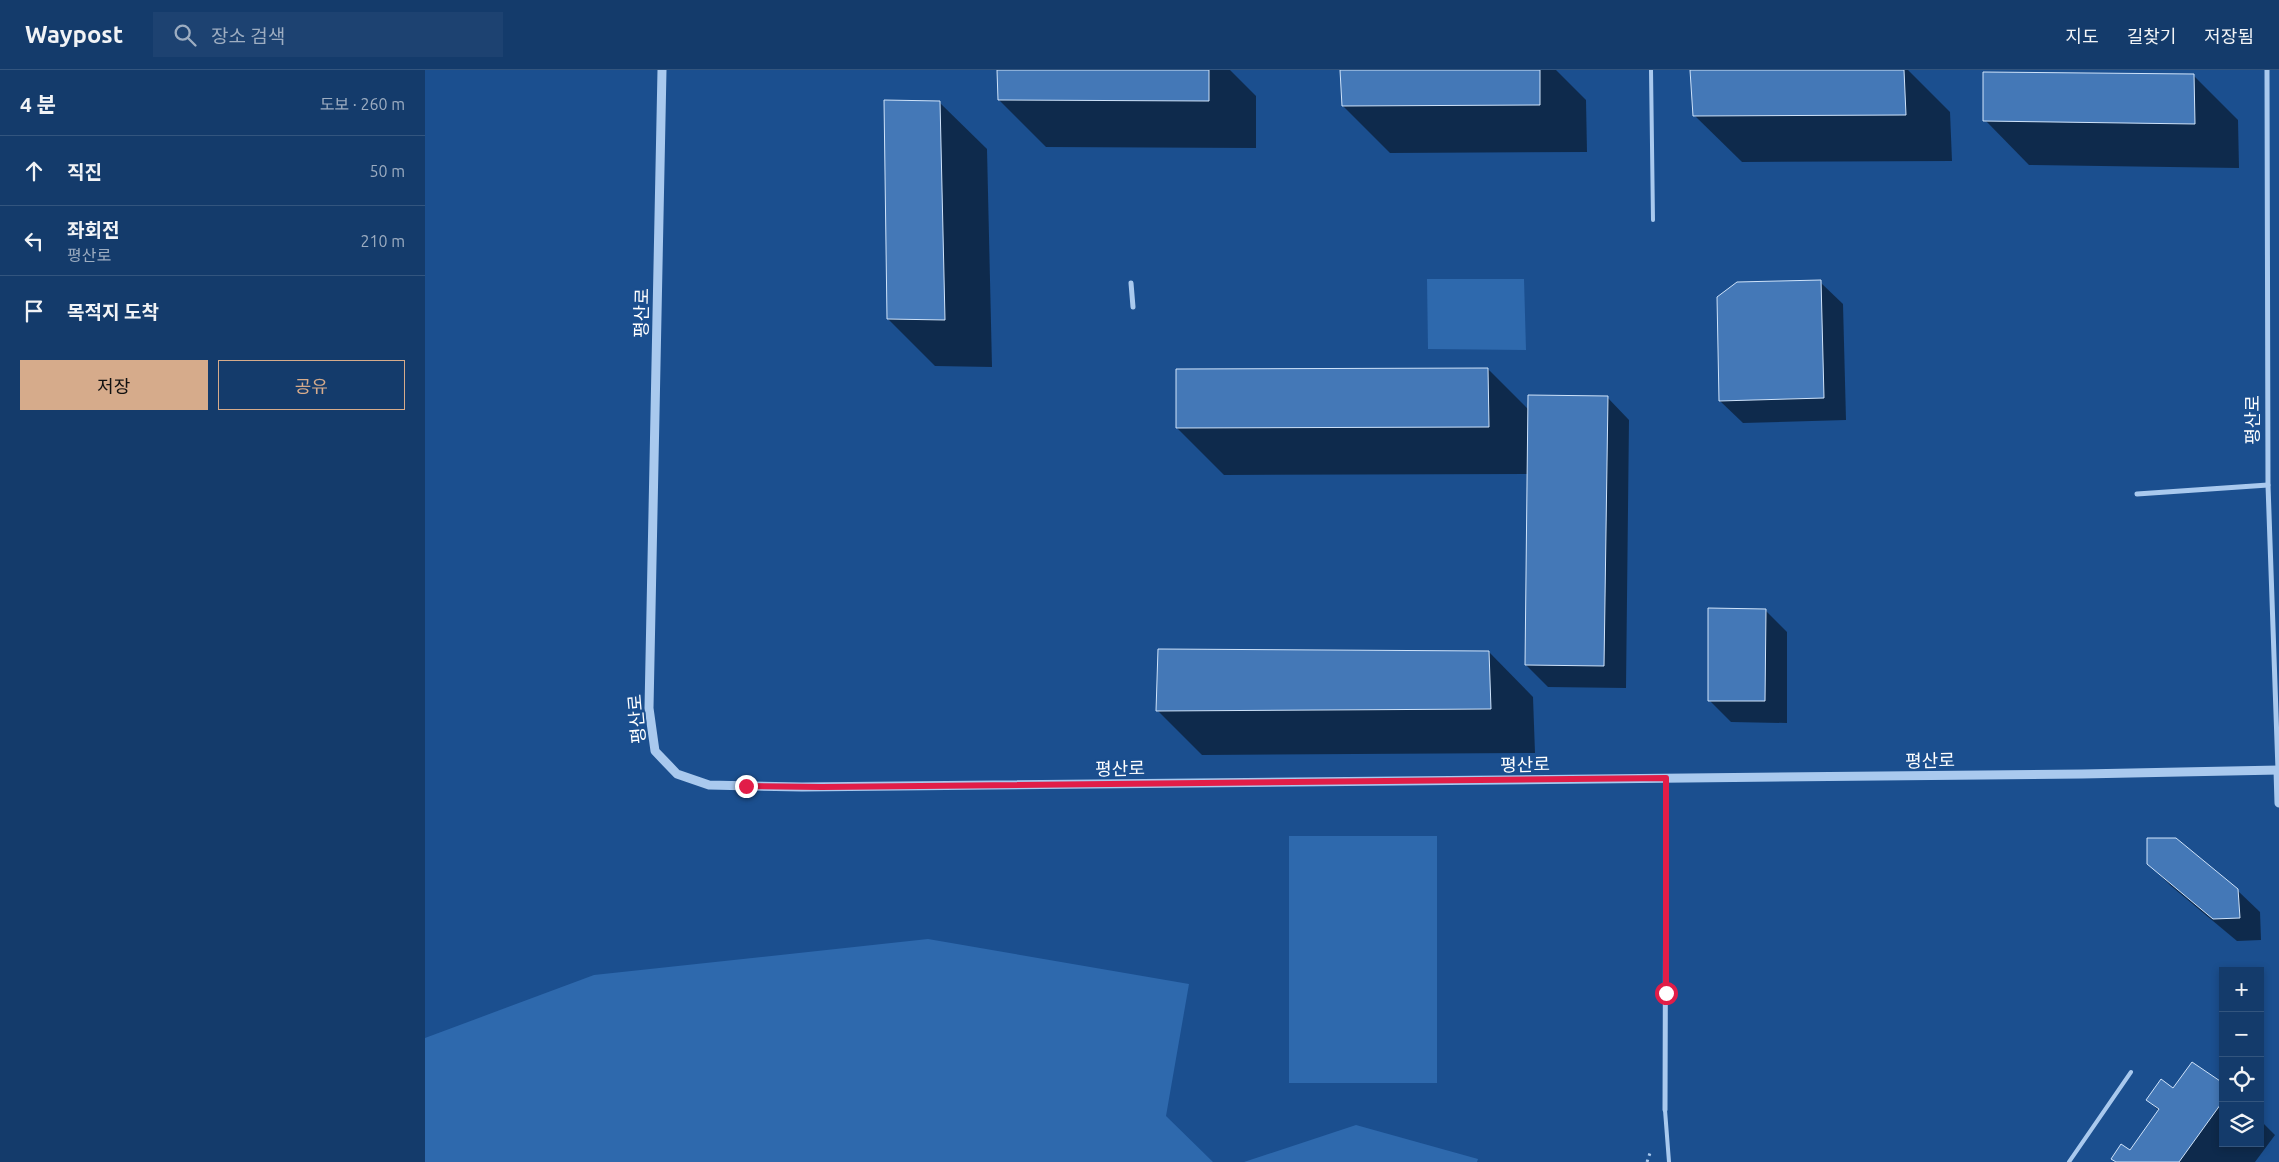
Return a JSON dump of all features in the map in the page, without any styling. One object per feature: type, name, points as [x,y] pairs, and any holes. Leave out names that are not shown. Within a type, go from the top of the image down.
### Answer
[{"type":"street","name":"평산로","points":[[662,70],[649,708],[655,751],[677,774],[709,785],[802,787],[2082,774],[2279,770]]},
{"type":"street","name":"평산로","points":[[2267,70],[2269,485],[2279,803]]},
{"type":"street","points":[[1131,283],[1133,307]]},
{"type":"street","points":[[2137,494],[2269,485]]},
{"type":"street","points":[[1665,1110],[1666,778]]},
{"type":"lane","points":[[1651,70],[1653,220]]},
{"type":"lane","points":[[2069,1162],[2131,1072]]},
{"type":"lane","points":[[1665,1110],[1669,1162]]},
{"type":"shaded area","points":[[1427,279],[1524,279],[1526,350],[1428,349]]},
{"type":"shaded area","points":[[1289,836],[1437,836],[1437,1083],[1289,1083]]},
{"type":"shaded area","points":[[928,939],[1189,984],[1166,1116],[1213,1162],[425,1162],[425,1038],[594,975]]},
{"type":"shaded area","points":[[1356,1125],[1478,1159],[1477,1162],[1244,1162]]},
{"type":"building","points":[[997,70],[1209,70],[1209,101],[998,100]]},
{"type":"building","points":[[1340,70],[1540,70],[1540,105],[1342,106]]},
{"type":"building","points":[[1690,70],[1904,70],[1906,115],[1693,116]]},
{"type":"building","points":[[1983,72],[2194,74],[2195,124],[1983,121]]},
{"type":"building","points":[[884,100],[940,101],[945,320],[887,319]]},
{"type":"building","points":[[1821,280],[1824,398],[1719,401],[1717,297],[1737,282]]},
{"type":"building","points":[[1488,368],[1489,427],[1176,428],[1176,369]]},
{"type":"building","points":[[1528,395],[1608,396],[1604,666],[1525,665]]},
{"type":"building","points":[[1708,608],[1766,609],[1765,701],[1708,701]]},
{"type":"building","points":[[1158,649],[1489,651],[1491,709],[1156,711]]},
{"type":"building","points":[[2147,838],[2176,838],[2238,889],[2240,918],[2213,919],[2147,864]]},
{"type":"building","points":[[2192,1062],[2219,1080],[2219,1107],[2179,1162],[2116,1162],[2111,1159],[2121,1144],[2130,1150],[2159,1109],[2146,1100],[2161,1079],[2173,1088]]},
{"type":"route","points":[[746,786],[822,787],[1666,778],[1666,993]]}]
